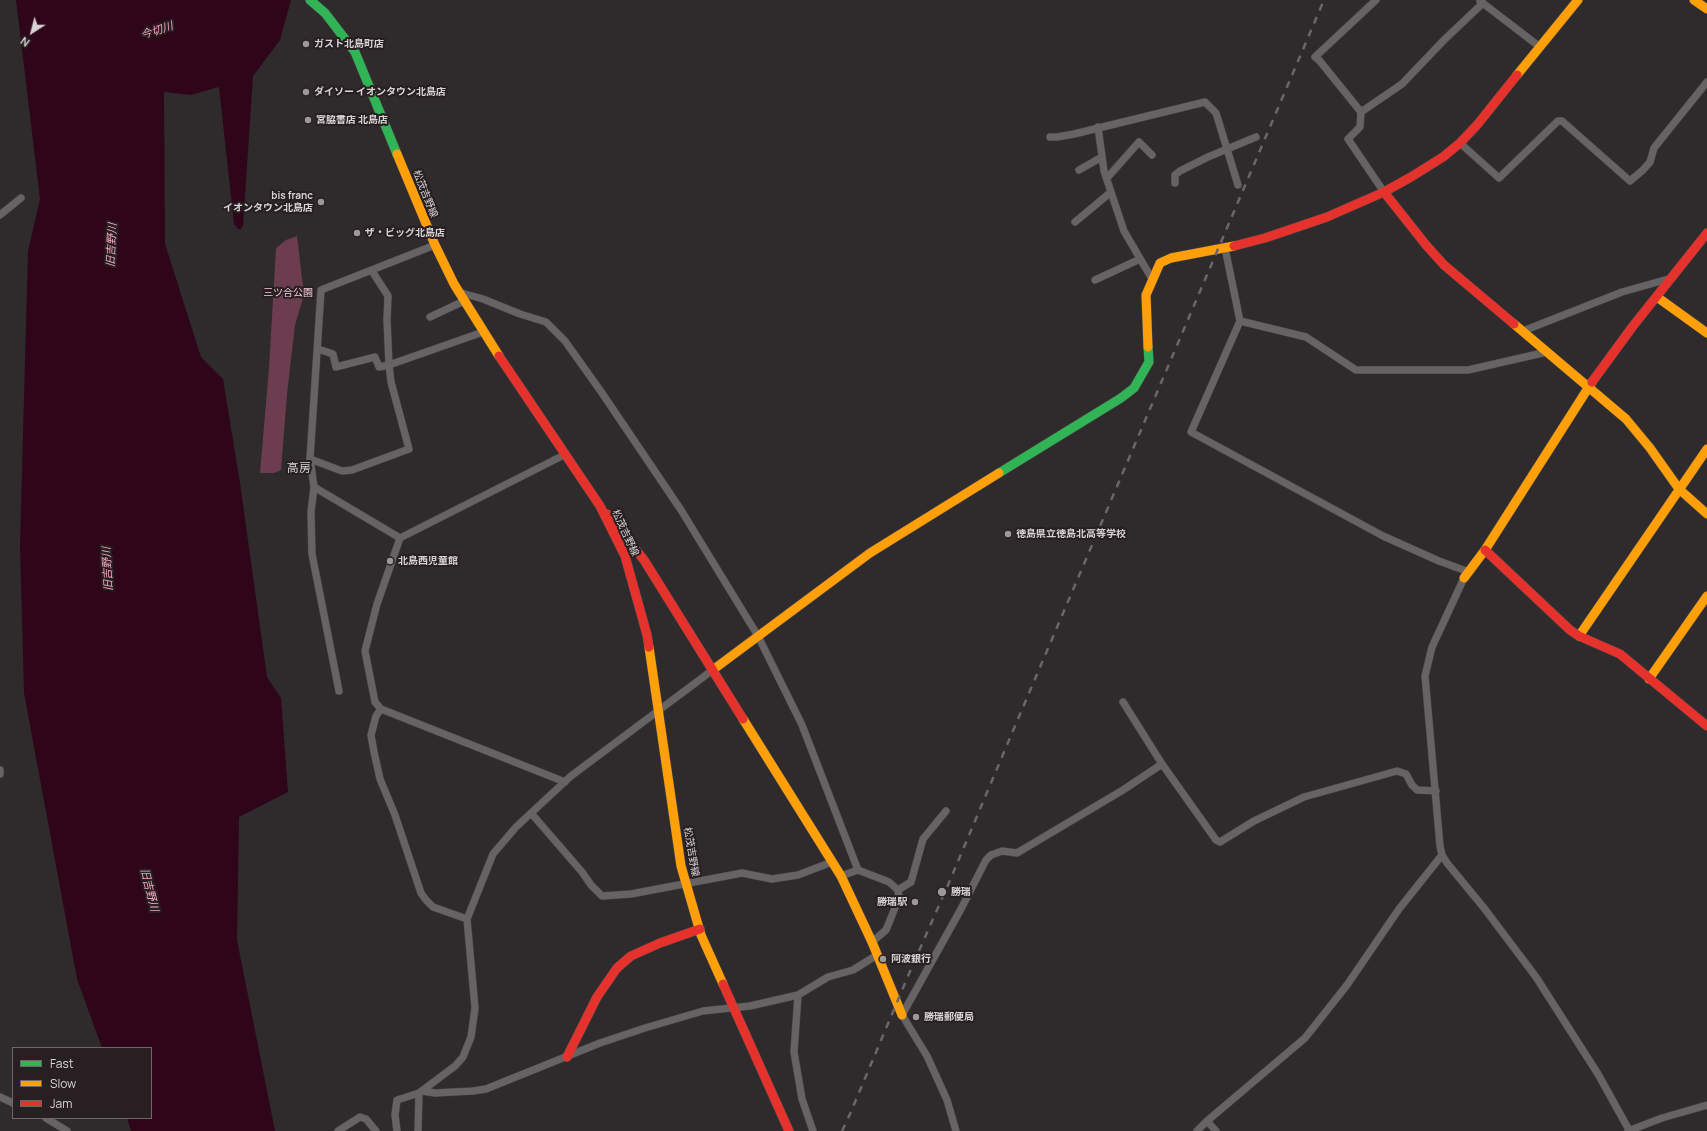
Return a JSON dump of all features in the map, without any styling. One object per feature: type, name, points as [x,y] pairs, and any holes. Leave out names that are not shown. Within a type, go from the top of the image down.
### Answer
[{"type":"street","name":"松茂吉野線","points":[[310,0],[325,13],[355,52],[435,245],[458,292],[483,332],[600,506],[625,556],[647,635],[681,866],[686,885],[700,929],[789,1131]]},
{"type":"street","points":[[1376,0],[1315,57],[1361,112],[1360,127],[1348,139],[1384,192],[1426,245],[1444,265],[1626,419],[1639,434],[1679,489],[1707,514]]},
{"type":"street","points":[[397,1131],[395,1115],[397,1100],[420,1092],[455,1066],[463,1057],[471,1037],[475,1008],[467,919],[493,854],[516,827],[565,782],[870,553],[1121,398],[1134,388],[1149,362],[1146,295],[1152,278],[1160,263],[1171,258],[1225,248],[1265,238],[1307,224],[1384,192],[1443,157],[1460,143],[1477,125],[1578,0]]},
{"type":"street","points":[[1694,0],[1707,9]]},
{"type":"street","points":[[1361,112],[1402,84],[1481,2],[1540,47]]},
{"type":"street","points":[[1460,143],[1499,178],[1558,121],[1562,122],[1630,181],[1644,170],[1650,162],[1654,148],[1707,82]]},
{"type":"street","points":[[1050,137],[1074,134],[1205,102],[1216,114],[1238,185]]},
{"type":"street","points":[[1098,127],[1106,178],[1124,231],[1152,278]]},
{"type":"street","points":[[1175,182],[1175,175],[1180,171],[1256,137]]},
{"type":"street","points":[[1106,178],[1139,142],[1152,155]]},
{"type":"street","points":[[1079,170],[1102,156]]},
{"type":"street","points":[[1075,222],[1111,192]]},
{"type":"street","points":[[0,215],[21,198]]},
{"type":"street","points":[[1707,233],[1633,326],[1588,387],[1484,550],[1466,575],[1432,647],[1425,676],[1442,855],[1447,864],[1484,908],[1536,977],[1598,1074],[1629,1131],[1662,1118],[1707,1105]]},
{"type":"street","points":[[339,691],[312,554],[311,512],[314,488],[310,459],[321,290],[435,245]]},
{"type":"street","points":[[1225,248],[1240,321],[1191,432],[1383,536],[1466,575]]},
{"type":"street","points":[[1095,280],[1140,259]]},
{"type":"street","points":[[310,459],[342,470],[352,470],[408,449],[391,382],[387,320],[388,296],[372,270]]},
{"type":"street","points":[[1523,331],[1622,292],[1672,278]]},
{"type":"street","points":[[458,292],[483,299],[520,314],[546,322],[565,341],[662,481],[715,564],[758,636],[784,685],[802,725],[858,870]]},
{"type":"street","points":[[1656,297],[1707,333]]},
{"type":"street","points":[[430,317],[464,301]]},
{"type":"street","points":[[1240,321],[1306,337],[1356,370],[1468,370],[1547,352]]},
{"type":"street","points":[[318,349],[333,354],[336,367],[376,357],[379,367],[389,365],[483,332]]},
{"type":"street","points":[[1579,636],[1707,449]]},
{"type":"street","points":[[565,782],[381,709],[375,702],[364,651],[377,604],[400,538],[566,454]]},
{"type":"street","points":[[314,488],[400,538]]},
{"type":"street","points":[[600,506],[644,560],[714,670],[841,876],[872,942],[902,1015],[927,1056],[947,1100],[956,1131]]},
{"type":"street","points":[[1484,550],[1579,636],[1620,654],[1707,726]]},
{"type":"street","points":[[1650,679],[1707,596]]},
{"type":"street","points":[[1123,702],[1162,764],[1216,840],[1220,842],[1254,821],[1304,797],[1397,771],[1406,774],[1412,785],[1417,790],[1436,791]]},
{"type":"street","points":[[381,709],[376,716],[372,735],[374,752],[380,779],[395,815],[421,893],[433,907],[467,919]]},
{"type":"street","points":[[902,1015],[990,855],[1002,851],[1017,854],[1123,790],[1162,764]]},
{"type":"street","points":[[898,890],[911,882],[923,839],[946,810]]},
{"type":"street","points":[[531,813],[582,872],[591,885],[602,896],[631,894],[686,885],[742,873],[772,879],[798,875],[832,862]]},
{"type":"street","points":[[1198,1131],[1207,1121],[1305,1038],[1347,985],[1399,910],[1442,855]]},
{"type":"street","points":[[841,876],[858,870],[889,882],[898,890],[899,898],[886,930],[872,942]]},
{"type":"street","points":[[567,1057],[597,997],[617,968],[631,956],[660,943],[700,929]]},
{"type":"street","points":[[420,1092],[434,1093],[486,1089],[600,1043],[703,1011],[734,1009],[798,995],[828,977],[853,970],[877,955]]},
{"type":"street","points":[[798,995],[794,1052],[802,1099],[813,1131]]},
{"type":"street","points":[[418,1131],[420,1092]]},
{"type":"street","points":[[0,1097],[12,1103]]},
{"type":"street","points":[[338,1131],[360,1117],[366,1119],[376,1131]]},
{"type":"street","points":[[48,1119],[67,1131]]},
{"type":"street","points":[[1207,1121],[1216,1131]]},
{"type":"green space","name":"三ツ合公園","points":[[297,236],[304,295],[295,325],[287,394],[281,470],[274,473],[260,473],[269,368],[276,248],[286,240]]},
{"type":"water","points":[[16,0],[291,0],[280,40],[253,76],[243,226],[241,229],[238,229],[234,224],[219,87],[191,95],[164,92],[165,244],[201,357],[223,379],[240,483],[267,677],[281,698],[288,792],[239,817],[237,940],[275,1131],[131,1131],[127,1119],[152,1119],[152,1047],[102,1047],[77,979],[24,693],[20,545],[28,251],[40,199]]},
{"type":"railway","points":[[842,1131],[1324,0]]},
{"type":"traffic: fast","points":[[310,0],[325,13],[355,52],[397,154]]},
{"type":"traffic: fast","points":[[999,473],[1121,398],[1134,388],[1149,362],[1148,347]]},
{"type":"traffic: slow","points":[[1517,75],[1578,0]]},
{"type":"traffic: slow","points":[[1694,0],[1707,9]]},
{"type":"traffic: slow","points":[[397,154],[435,245],[454,284],[499,356]]},
{"type":"traffic: slow","points":[[1148,347],[1146,295],[1160,263],[1171,258],[1234,246]]},
{"type":"traffic: slow","points":[[1657,297],[1707,333]]},
{"type":"traffic: slow","points":[[1514,324],[1626,419],[1650,448],[1679,489],[1707,514]]},
{"type":"traffic: slow","points":[[1464,578],[1485,550],[1592,382]]},
{"type":"traffic: slow","points":[[1579,636],[1707,449]]},
{"type":"traffic: slow","points":[[714,669],[870,553],[999,473]]},
{"type":"traffic: slow","points":[[1649,679],[1707,596]]},
{"type":"traffic: slow","points":[[649,647],[681,866],[701,935],[723,984]]},
{"type":"traffic: slow","points":[[743,719],[841,876],[872,942],[902,1015]]},
{"type":"traffic: jam","points":[[1234,246],[1265,238],[1327,217],[1384,192],[1411,177],[1443,157],[1460,143],[1477,125],[1517,75]]},
{"type":"traffic: jam","points":[[1384,192],[1426,245],[1444,265],[1514,324]]},
{"type":"traffic: jam","points":[[1592,382],[1633,326],[1707,233]]},
{"type":"traffic: jam","points":[[499,356],[600,506],[625,556],[649,647]]},
{"type":"traffic: jam","points":[[607,514],[644,560],[743,719]]},
{"type":"traffic: jam","points":[[1485,550],[1570,630],[1579,636],[1620,654],[1707,726]]},
{"type":"traffic: jam","points":[[567,1057],[597,997],[617,968],[631,956],[660,943],[700,929]]},
{"type":"traffic: jam","points":[[723,984],[789,1131]]},
{"type":"place","name":"ガスト北島町店","points":[[306,44]]},
{"type":"place","name":"ダイソー イオンタウン北島店","points":[[306,92]]},
{"type":"place","name":"宮脇書店 北島店","points":[[308,120]]},
{"type":"place","name":"bis franc イオンタウン北島店","points":[[321,202]]},
{"type":"place","name":"ザ・ビッグ北島店","points":[[357,233]]},
{"type":"place","name":"徳島県立徳島北高等学校","points":[[1008,534]]},
{"type":"place","name":"北島西児童館","points":[[390,561]]},
{"type":"place","name":"勝瑞","points":[[942,892]]},
{"type":"place","name":"勝瑞駅","points":[[915,902]]},
{"type":"place","name":"阿波銀行","points":[[883,959]]},
{"type":"place","name":"勝瑞郵便局","points":[[916,1017]]},
{"type":"district","name":"高房","points":[[299,469]]},
{"type":"water label","name":"今切川","points":[[157,31]]},
{"type":"water label","name":"旧吉野川","points":[[112,245]]},
{"type":"water label","name":"旧吉野川","points":[[108,569]]},
{"type":"water label","name":"旧吉野川","points":[[149,890]]}]
